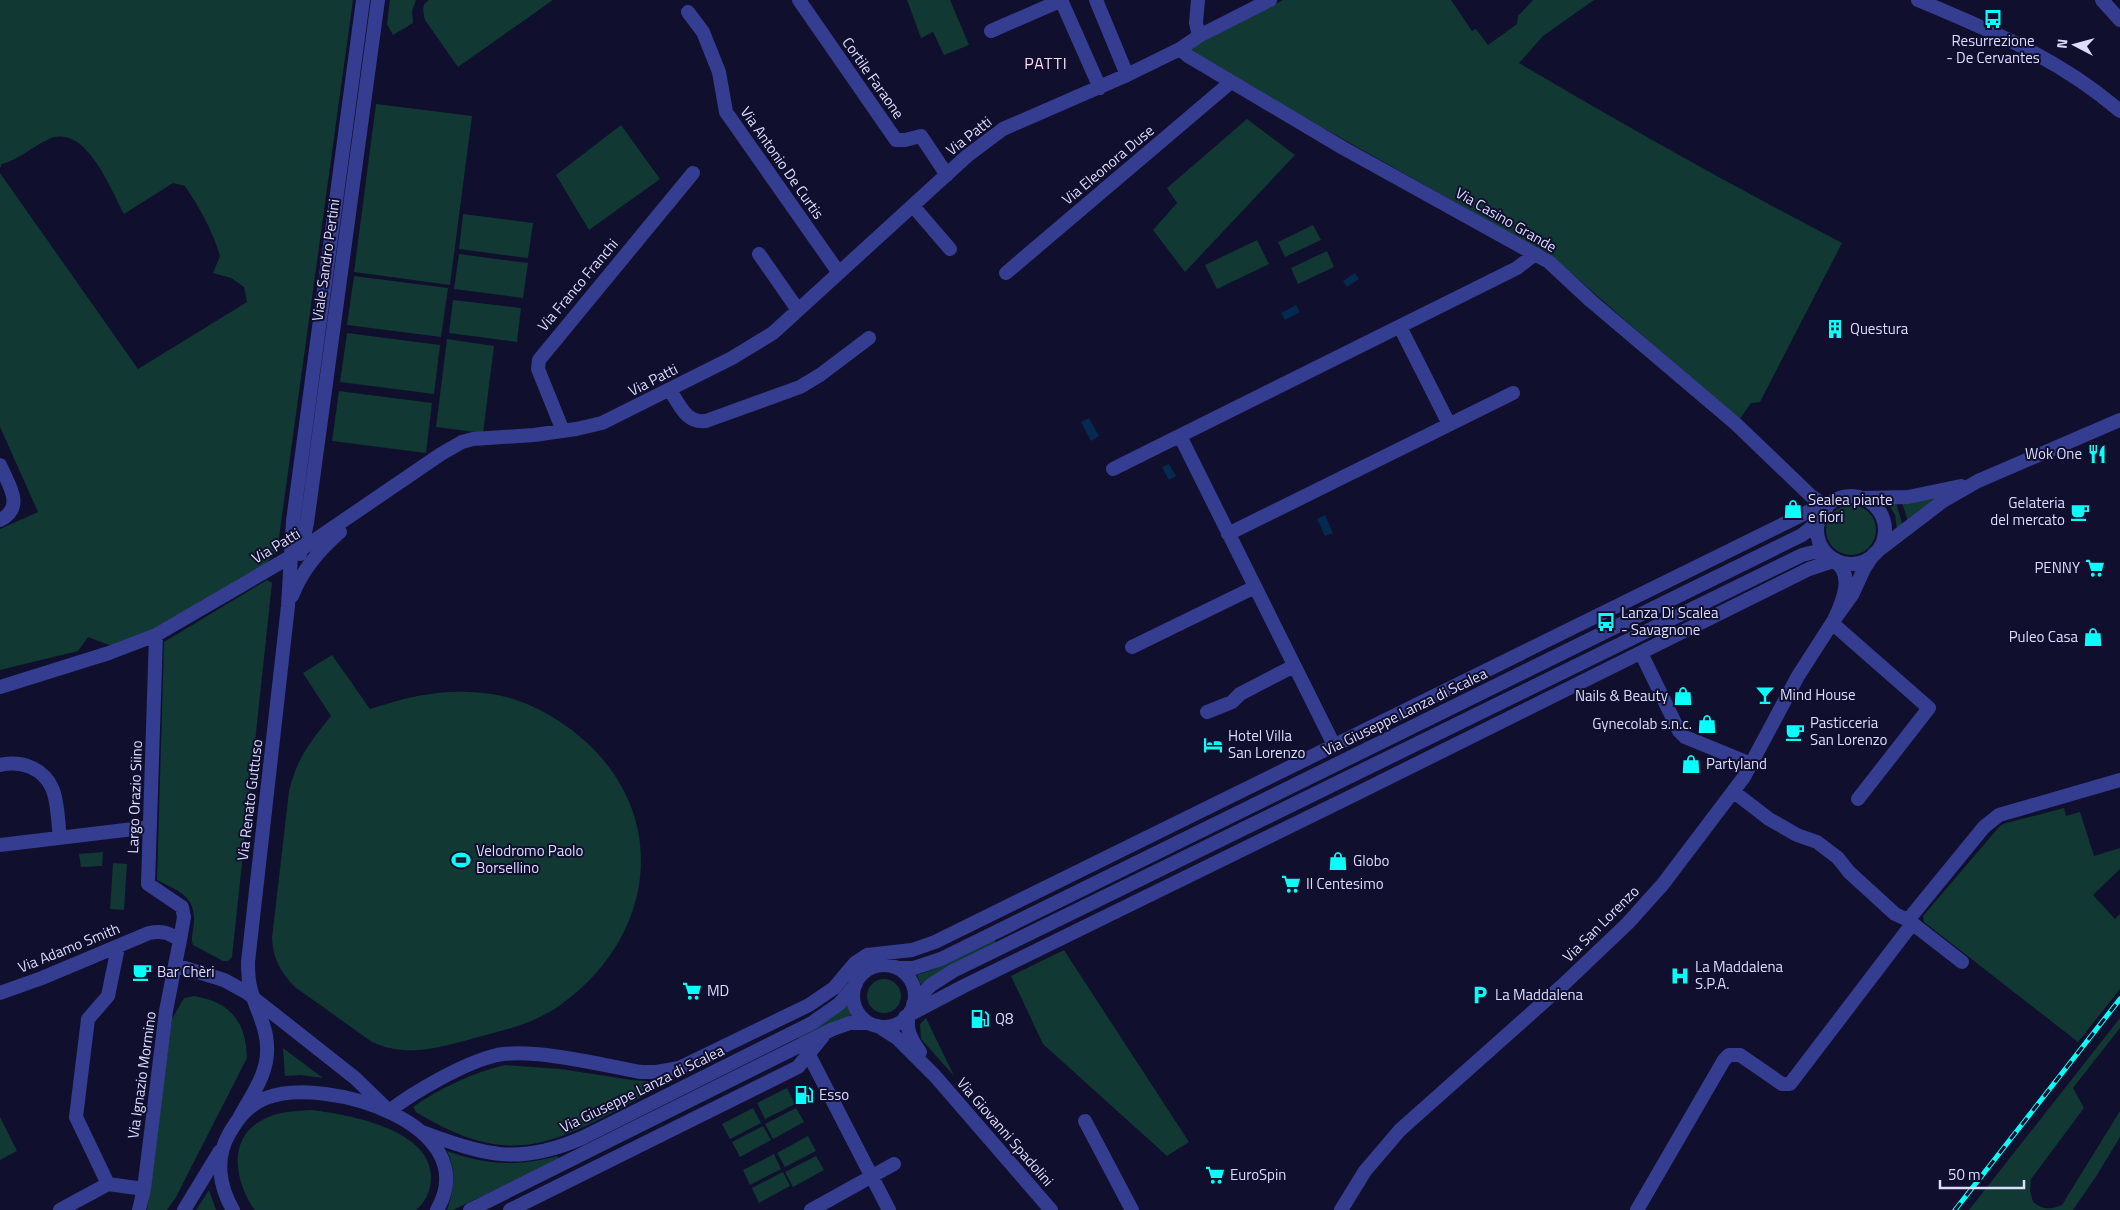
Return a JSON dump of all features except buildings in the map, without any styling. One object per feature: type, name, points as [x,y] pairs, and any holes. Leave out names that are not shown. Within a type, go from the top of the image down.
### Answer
[{"type":"street","name":"Viale Sandro Pertini","points":[[296,553],[293,522],[363,0]]},
{"type":"street","name":"Viale Sandro Pertini","points":[[307,523],[378,0]]},
{"type":"street","name":"Cortile Faraone","points":[[799,0],[896,140],[921,136],[947,175]]},
{"type":"street","points":[[991,31],[1061,0],[1100,88]]},
{"type":"street","points":[[1096,0],[1127,75]]},
{"type":"street","points":[[1198,0],[1196,23],[1199,36]]},
{"type":"street","name":"Via Patti","points":[[0,687],[109,653],[156,635],[296,553],[462,442],[473,439],[516,437],[563,431],[602,423],[732,358],[773,333],[947,175],[1003,129],[1127,75],[1180,49],[1199,36],[1270,0]]},
{"type":"street","points":[[1921,1],[1941,0]]},
{"type":"street","points":[[2102,0],[2120,20]]},
{"type":"street","points":[[1921,1],[2030,49],[2063,68],[2120,110]]},
{"type":"street","name":"Via Antonio De Curtis","points":[[688,12],[703,32],[719,72],[726,112],[839,273]]},
{"type":"street","name":"Via Casino Grande","points":[[1180,49],[1231,82],[1343,148],[1549,262],[1591,301],[1736,424],[1823,509]]},
{"type":"street","name":"Via Eleonora Duse","points":[[1006,273],[1231,82]]},
{"type":"street","name":"Via Franco Franchi","points":[[563,431],[538,370],[539,360],[693,173]]},
{"type":"street","points":[[913,206],[950,249]]},
{"type":"street","points":[[760,254],[798,310]]},
{"type":"street","points":[[1114,469],[1517,268],[1535,254]]},
{"type":"street","points":[[1400,327],[1449,424]]},
{"type":"street","points":[[670,390],[690,418],[696,422],[706,422],[800,386],[820,375],[870,338]]},
{"type":"street","points":[[1228,534],[1513,393]]},
{"type":"street","name":"Via San Lorenzo","points":[[1342,1210],[1365,1171],[1400,1130],[1539,1006],[1646,905],[1734,792],[1798,676],[1852,594],[1864,569],[1874,554],[1934,506],[1978,482],[2120,420]]},
{"type":"street","points":[[1180,436],[1334,745]]},
{"type":"street","points":[[0,465],[14,498],[13,509],[8,516],[0,520]]},
{"type":"street","points":[[289,605],[301,575],[320,551],[407,478]]},
{"type":"street","name":"Via San Lorenzo","points":[[1860,498],[1908,497],[1978,482]]},
{"type":"street","points":[[909,1012],[924,990],[944,976],[1802,554],[1814,552],[1832,559],[1851,565],[1863,562],[1874,554],[1882,543],[1884,535],[1883,518],[1871,503],[1850,496],[1840,498],[1823,509],[1817,526],[1818,537],[1832,559]]},
{"type":"street","name":"Via Giuseppe Lanza di Scalea","points":[[389,1111],[407,1097],[433,1082],[497,1055],[538,1055],[641,1072],[658,1072],[679,1068],[818,999],[834,988],[854,963],[863,958],[876,953],[901,952],[920,948],[1334,745],[1823,509]]},
{"type":"street","name":"Via Giuseppe Lanza di Scalea","points":[[897,968],[914,968],[929,965],[1802,534],[1812,527],[1823,509]]},
{"type":"street","name":"Via Renato Guttuso","points":[[224,1143],[260,1079],[267,1054],[268,1044],[248,978],[249,946],[296,553],[307,523]]},
{"type":"street","points":[[909,1012],[915,992],[913,984],[907,974],[897,968],[887,965],[872,968],[864,973],[856,984],[853,998],[856,1008],[863,1019],[873,1024],[895,1024],[909,1012],[1832,559]]},
{"type":"street","name":"Via San Lorenzo","points":[[1832,559],[1843,573],[1845,589],[1843,601],[1833,622]]},
{"type":"street","points":[[1132,647],[1255,587]]},
{"type":"street","points":[[1833,622],[1929,708],[1858,799]]},
{"type":"street","name":"Largo Orazio Siino","points":[[156,635],[148,884],[182,907],[184,917],[180,940]]},
{"type":"street","points":[[1641,653],[1679,730],[1685,738],[1751,764]]},
{"type":"street","points":[[1207,712],[1232,702],[1240,694],[1294,666]]},
{"type":"street","points":[[0,765],[21,763],[34,768],[46,777],[53,789],[60,838]]},
{"type":"street","points":[[1637,1210],[1724,1060],[1729,1055],[1740,1055],[1782,1084],[1790,1084],[1910,922],[1984,827],[1999,815],[2120,780]]},
{"type":"street","points":[[1734,792],[1784,829],[1817,842],[1838,858],[1849,872],[1895,914],[1910,922],[1962,962]]},
{"type":"street","points":[[0,845],[150,827]]},
{"type":"street","name":"Via Giuseppe Lanza di Scalea","points":[[972,944],[988,932],[1012,907],[1025,897]]},
{"type":"street","points":[[1041,948],[1084,908]]},
{"type":"street","name":"Via Adamo Smith","points":[[0,993],[149,933],[159,931],[169,933],[180,940]]},
{"type":"street","name":"Via Ignazio Mormino","points":[[144,1189],[160,1060],[180,940]]},
{"type":"street","points":[[175,965],[231,981],[241,974],[249,946]]},
{"type":"street","points":[[108,1184],[76,1117],[88,1019],[108,996],[118,947]]},
{"type":"street","points":[[224,980],[253,998],[355,1078],[389,1111],[422,1132],[437,1149],[445,1172],[444,1192],[436,1210]]},
{"type":"street","name":"Via Giuseppe Lanza di Scalea","points":[[422,1132],[486,1153],[502,1156],[535,1154],[556,1149],[582,1138],[819,1019],[839,1004],[856,984]]},
{"type":"street","name":"Via Giovanni Spadolini","points":[[909,1012],[907,1024],[909,1036],[935,1076]]},
{"type":"street","name":"Via Giuseppe Lanza di Scalea","points":[[470,1210],[828,1031],[846,1024],[873,1024]]},
{"type":"street","name":"Via Giovanni Spadolini","points":[[873,1024],[897,1038],[935,1076],[1051,1210]]},
{"type":"street","points":[[510,1210],[789,1072],[801,1065],[828,1031]]},
{"type":"street","points":[[715,1051],[723,1068]]},
{"type":"street","points":[[809,1055],[889,1210]]},
{"type":"street","points":[[239,1118],[248,1109],[266,1098],[296,1093],[343,1097],[389,1111]]},
{"type":"street","points":[[1085,1121],[1132,1210]]},
{"type":"street","points":[[184,1210],[224,1143]]},
{"type":"street","points":[[224,1143],[220,1167],[221,1181],[233,1210]]},
{"type":"street","points":[[811,1210],[894,1164]]},
{"type":"street","points":[[60,1210],[108,1184],[144,1189],[139,1210]]},
{"type":"green space","points":[[0,0],[353,0],[277,552],[263,566],[151,630],[112,646],[88,637],[78,651],[0,670],[0,529],[38,512],[0,427],[0,173],[138,369],[247,302],[244,287],[231,278],[213,273],[220,256],[214,237],[185,186],[173,183],[124,214],[96,162],[86,149],[74,141],[62,137],[43,142],[15,159],[2,164],[0,168]]},
{"type":"green space","points":[[390,0],[416,0],[412,11],[413,23],[393,35],[387,24]]},
{"type":"green space","points":[[429,0],[553,0],[458,67],[425,20],[424,6]]},
{"type":"green space","points":[[907,0],[950,0],[969,45],[944,55],[933,32],[921,38]]},
{"type":"green space","points":[[1283,0],[1451,0],[1472,31],[1476,29],[1488,45],[1517,24],[1518,16],[1533,0],[1594,0],[1543,36],[1519,63],[1679,155],[1842,243],[1760,402],[1751,403],[1739,420],[1554,258],[1238,80],[1189,49]]},
{"type":"green space","points":[[376,104],[472,116],[450,285],[354,272]]},
{"type":"green space","points":[[1247,119],[1295,155],[1185,272],[1153,230],[1177,203],[1167,188]]},
{"type":"green space","points":[[621,125],[660,179],[589,230],[556,175]]},
{"type":"green space","points":[[463,214],[533,223],[528,258],[459,249]]},
{"type":"green space","points":[[1313,225],[1321,240],[1285,257],[1278,242]]},
{"type":"green space","points":[[1257,240],[1269,264],[1217,289],[1205,265]]},
{"type":"green space","points":[[1327,251],[1334,267],[1298,284],[1291,268]]},
{"type":"green space","points":[[459,254],[528,263],[523,298],[454,289]]},
{"type":"green space","points":[[354,276],[448,288],[441,337],[347,325]]},
{"type":"green space","points":[[453,300],[521,308],[517,342],[449,333]]},
{"type":"green space","points":[[347,333],[440,345],[434,394],[340,382]]},
{"type":"green space","points":[[447,339],[494,346],[483,433],[436,427]]},
{"type":"green space","points":[[339,391],[432,403],[426,453],[332,441]]},
{"type":"green space","points":[[1937,496],[1938,498],[1908,521],[1902,503]]},
{"type":"green space","points":[[1888,503],[1896,503],[1903,526],[1897,531],[1895,515]]},
{"type":"green space","points":[[1851,505],[1861,507],[1869,512],[1874,520],[1876,530],[1874,540],[1869,548],[1861,553],[1851,555],[1841,553],[1833,548],[1828,540],[1826,530],[1828,520],[1833,512],[1841,507]]},
{"type":"green space","points":[[267,580],[272,583],[232,957],[228,961],[223,961],[193,945],[194,921],[188,899],[183,894],[157,880],[164,642]]},
{"type":"green space","name":"Velodromo Paolo Borsellino","points":[[332,655],[370,709],[401,700],[444,692],[475,692],[518,700],[542,711],[576,733],[613,773],[631,807],[640,843],[640,879],[631,915],[615,948],[590,979],[550,1012],[502,1031],[454,1044],[427,1049],[399,1050],[372,1042],[295,987],[281,970],[274,952],[272,938],[289,791],[296,769],[305,751],[331,716],[303,673]]},
{"type":"green space","points":[[2064,808],[2066,816],[2080,812],[2094,856],[2120,848],[2120,869],[2093,895],[2115,919],[2120,914],[2120,989],[2078,1042],[1924,922],[1923,916],[1999,827],[2003,824]]},
{"type":"green space","points":[[103,852],[102,866],[81,867],[79,854]]},
{"type":"green space","points":[[113,863],[127,864],[124,910],[110,909]]},
{"type":"green space","points":[[994,939],[996,943],[922,987],[917,975],[932,970]]},
{"type":"green space","points":[[1064,950],[1189,1142],[1167,1156],[1043,1044],[1011,976]]},
{"type":"green space","points":[[884,979],[891,980],[896,984],[900,989],[900,1003],[896,1008],[891,1012],[884,1013],[877,1012],[872,1008],[868,1003],[867,996],[868,989],[872,984],[877,980]]},
{"type":"green space","points":[[194,996],[218,1003],[234,1016],[244,1034],[247,1058],[176,1197],[167,1210],[147,1210],[172,1019],[184,998]]},
{"type":"green space","points":[[847,1005],[851,1016],[799,1040],[798,1037]]},
{"type":"green space","points":[[926,1018],[954,1076],[921,1039],[920,1024]]},
{"type":"green space","points":[[2120,1018],[2120,1028],[2073,1088],[2084,1108],[2031,1179],[2030,1191],[2033,1202],[2040,1207],[2047,1208],[2062,1205],[2120,1111],[2120,1137],[2073,1210],[1969,1210]]},
{"type":"green space","points":[[283,1048],[323,1078],[300,1075],[285,1076]]},
{"type":"green space","points":[[505,1065],[561,1069],[648,1081],[653,1091],[591,1124],[563,1136],[537,1143],[511,1146],[482,1142],[451,1131],[416,1112],[413,1107],[457,1082],[480,1072]]},
{"type":"green space","points":[[787,1088],[795,1104],[765,1119],[757,1103]]},
{"type":"green space","points":[[753,1108],[761,1123],[730,1139],[722,1124]]},
{"type":"green space","points":[[796,1108],[804,1122],[773,1139],[765,1124]]},
{"type":"green space","points":[[312,1110],[367,1121],[404,1137],[419,1148],[428,1163],[431,1180],[428,1193],[422,1204],[416,1210],[255,1210],[247,1196],[238,1171],[240,1146],[245,1135],[253,1126],[271,1116]]},
{"type":"green space","points":[[0,1117],[17,1151],[0,1160]]},
{"type":"green space","points":[[763,1126],[771,1140],[740,1157],[732,1142]]},
{"type":"green space","points":[[808,1136],[816,1151],[785,1167],[777,1153]]},
{"type":"green space","points":[[447,1151],[488,1162],[502,1163],[529,1162],[557,1156],[559,1159],[453,1210],[447,1210],[451,1195],[453,1173]]},
{"type":"green space","points":[[774,1154],[781,1169],[750,1185],[743,1170]]},
{"type":"green space","points":[[816,1156],[824,1170],[793,1187],[785,1172]]},
{"type":"green space","points":[[783,1172],[790,1186],[759,1203],[752,1188]]},
{"type":"green space","points":[[209,1190],[216,1210],[196,1210]]},
{"type":"water","points":[[1355,273],[1359,279],[1347,287],[1343,281]]},
{"type":"water","points":[[1296,305],[1300,312],[1285,320],[1281,313]]},
{"type":"water","points":[[1089,418],[1099,436],[1091,441],[1081,422]]},
{"type":"water","points":[[1169,464],[1176,476],[1169,480],[1162,467]]},
{"type":"water","points":[[1325,515],[1333,533],[1325,536],[1317,519]]},
{"type":"railway","points":[[1955,1210],[2120,999]]},
{"type":"place","name":"Resurrezione - De Cervantes","points":[[1993,19]]},
{"type":"place","name":"Questura","points":[[1835,329]]},
{"type":"place","name":"Wok One","points":[[2097,454]]},
{"type":"place","name":"Sealea piante e fiori","points":[[1793,509]]},
{"type":"place","name":"Gelateria del mercato","points":[[2080,512]]},
{"type":"place","name":"PENNY","points":[[2095,568]]},
{"type":"place","name":"Lanza Di Scalea - Savagnone","points":[[1606,622]]},
{"type":"place","name":"Puleo Casa","points":[[2093,637]]},
{"type":"place","name":"Mind House","points":[[1765,695]]},
{"type":"place","name":"Nails & Beauty","points":[[1683,696]]},
{"type":"place","name":"Gynecolab s.n.c.","points":[[1707,724]]},
{"type":"place","name":"Pasticceria San Lorenzo","points":[[1795,732]]},
{"type":"place","name":"Hotel Villa San Lorenzo","points":[[1213,745]]},
{"type":"place","name":"Partyland","points":[[1691,764]]},
{"type":"place","name":"Velodromo Paolo Borsellino","points":[[461,860]]},
{"type":"place","name":"Globo","points":[[1338,861]]},
{"type":"place","name":"Il Centesimo","points":[[1291,884]]},
{"type":"place","name":"Bar Chèri","points":[[142,972]]},
{"type":"place","name":"La Maddalena S.P.A.","points":[[1680,976]]},
{"type":"place","name":"MD","points":[[692,991]]},
{"type":"place","name":"La Maddalena","points":[[1480,995]]},
{"type":"place","name":"Q8","points":[[980,1019]]},
{"type":"place","name":"Esso","points":[[804,1095]]},
{"type":"place","name":"EuroSpin","points":[[1215,1175]]},
{"type":"district","name":"PATTI","points":[[1046,63]]}]
